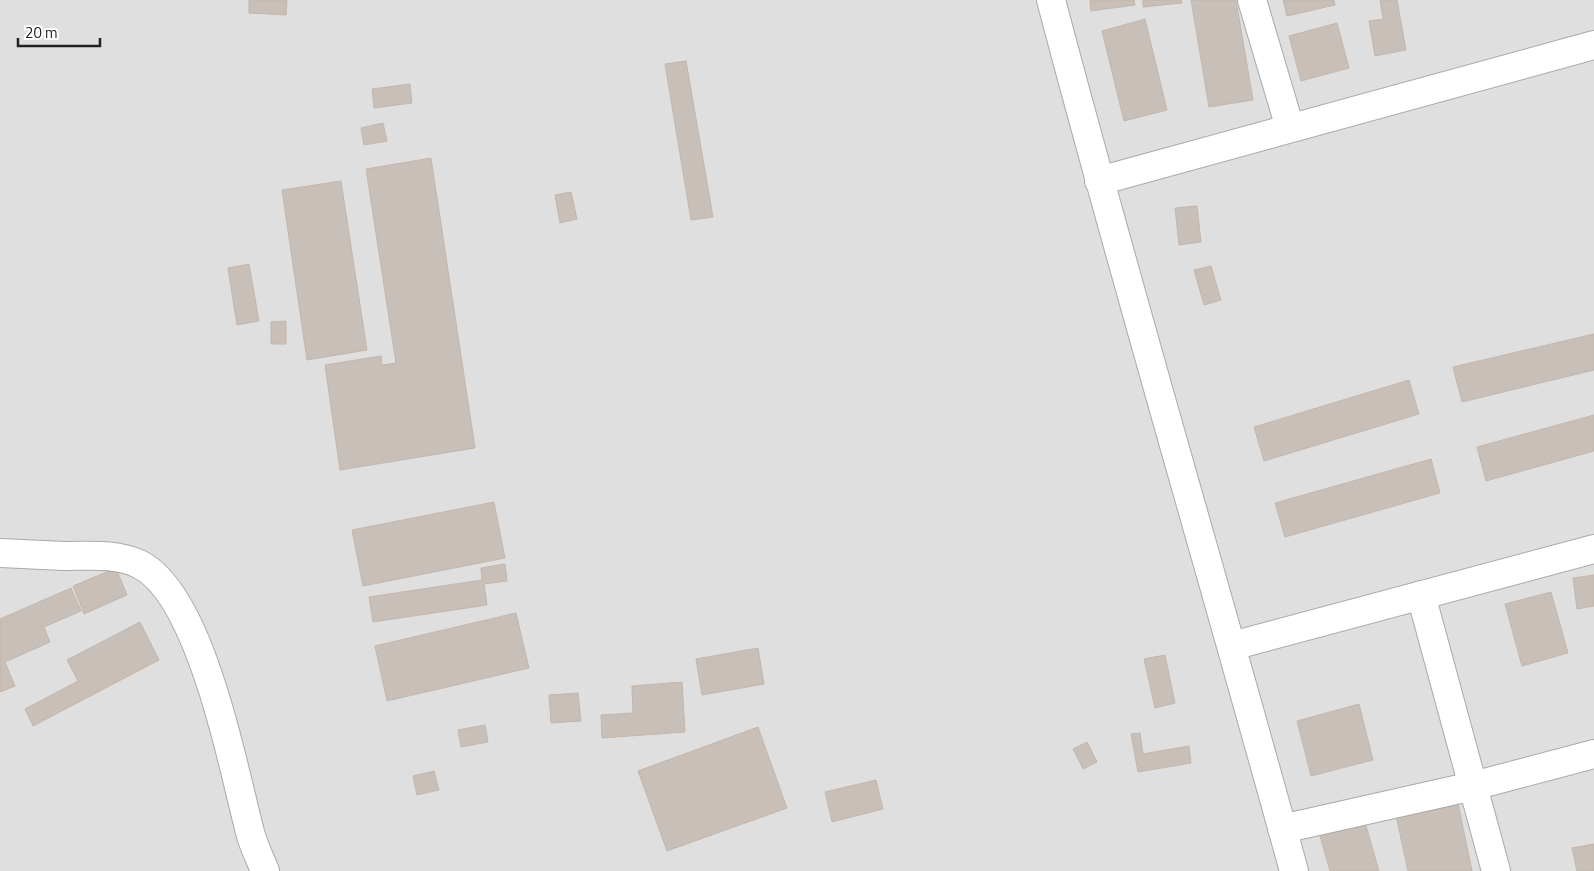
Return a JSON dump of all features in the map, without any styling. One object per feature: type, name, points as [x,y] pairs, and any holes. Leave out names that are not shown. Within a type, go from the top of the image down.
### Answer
[{"type":"street","points":[[1051,0],[1099,181],[1232,646],[1294,871]]},
{"type":"street","points":[[1252,0],[1290,128]]},
{"type":"street","points":[[1099,181],[1594,44]]},
{"type":"street","points":[[1232,646],[1594,549]]},
{"type":"street","points":[[0,553],[111,556],[139,564],[155,576],[170,592],[201,652],[234,764],[250,834],[265,871]]},
{"type":"street","points":[[1421,595],[1496,871]]},
{"type":"street","points":[[1282,829],[1473,786],[1594,754]]},
{"type":"shaded area","points":[[0,0],[1594,0],[1594,871],[0,871]]},
{"type":"building","points":[[249,0],[287,0],[286,15],[249,13]]},
{"type":"building","points":[[1090,0],[1134,0],[1135,5],[1091,11]]},
{"type":"building","points":[[1143,0],[1181,0],[1182,3],[1143,7]]},
{"type":"building","points":[[1191,0],[1236,0],[1253,100],[1209,107]]},
{"type":"building","points":[[1283,0],[1334,0],[1335,5],[1287,16]]},
{"type":"building","points":[[1380,0],[1397,0],[1406,50],[1375,56],[1369,21],[1383,19]]},
{"type":"building","points":[[1145,19],[1167,110],[1124,121],[1102,31]]},
{"type":"building","points":[[1337,23],[1349,68],[1301,81],[1289,36]]},
{"type":"building","points":[[686,61],[713,217],[691,220],[665,64]]},
{"type":"building","points":[[410,84],[412,103],[374,108],[372,89]]},
{"type":"building","points":[[383,123],[387,141],[364,145],[361,128]]},
{"type":"building","points":[[431,158],[475,448],[340,470],[325,365],[381,356],[382,365],[396,363],[366,169]]},
{"type":"building","points":[[341,181],[367,350],[307,360],[282,190]]},
{"type":"building","points":[[571,192],[577,219],[560,223],[555,195]]},
{"type":"building","points":[[1197,206],[1201,242],[1179,245],[1175,208]]},
{"type":"building","points":[[249,264],[259,321],[237,325],[228,268]]},
{"type":"building","points":[[1211,266],[1221,300],[1204,305],[1194,270]]},
{"type":"building","points":[[286,321],[286,344],[271,344],[271,322]]},
{"type":"building","points":[[1594,334],[1594,370],[1462,402],[1453,367]]},
{"type":"building","points":[[1409,380],[1419,414],[1264,461],[1254,427]]},
{"type":"building","points":[[1594,415],[1594,451],[1486,481],[1477,447]]},
{"type":"building","points":[[1431,459],[1440,493],[1285,537],[1275,503]]},
{"type":"building","points":[[494,502],[505,558],[363,586],[352,530]]},
{"type":"building","points":[[505,564],[507,581],[484,584],[487,605],[373,622],[369,597],[482,580],[481,568]]},
{"type":"building","points":[[116,568],[127,595],[84,614],[73,586]]},
{"type":"building","points":[[1594,575],[1594,606],[1577,609],[1573,578]]},
{"type":"building","points":[[71,588],[81,611],[44,627],[50,642],[5,662],[15,686],[0,692],[0,619]]},
{"type":"building","points":[[1551,592],[1568,653],[1522,666],[1505,604]]},
{"type":"building","points":[[516,613],[529,668],[387,701],[375,646]]},
{"type":"building","points":[[140,622],[159,660],[33,726],[25,709],[78,681],[67,660]]},
{"type":"building","points":[[758,648],[764,684],[702,695],[696,659]]},
{"type":"building","points":[[1165,655],[1175,703],[1155,708],[1144,659]]},
{"type":"building","points":[[682,682],[685,732],[602,738],[601,715],[633,713],[632,686]]},
{"type":"building","points":[[578,693],[581,721],[551,723],[549,695]]},
{"type":"building","points":[[1359,704],[1373,760],[1311,776],[1297,721]]},
{"type":"building","points":[[485,725],[488,742],[461,747],[458,730]]},
{"type":"building","points":[[758,727],[787,808],[667,851],[638,771]]},
{"type":"building","points":[[1140,733],[1143,754],[1189,746],[1191,763],[1138,772],[1131,734]]},
{"type":"building","points":[[1087,742],[1097,762],[1083,769],[1073,749]]},
{"type":"building","points":[[434,771],[439,790],[417,795],[413,776]]},
{"type":"building","points":[[876,780],[883,809],[832,822],[825,792]]},
{"type":"building","points":[[1457,798],[1472,871],[1408,871],[1395,811]]},
{"type":"building","points":[[1363,815],[1379,871],[1330,871],[1318,829]]},
{"type":"building","points":[[1594,844],[1594,871],[1577,871],[1572,848]]}]
